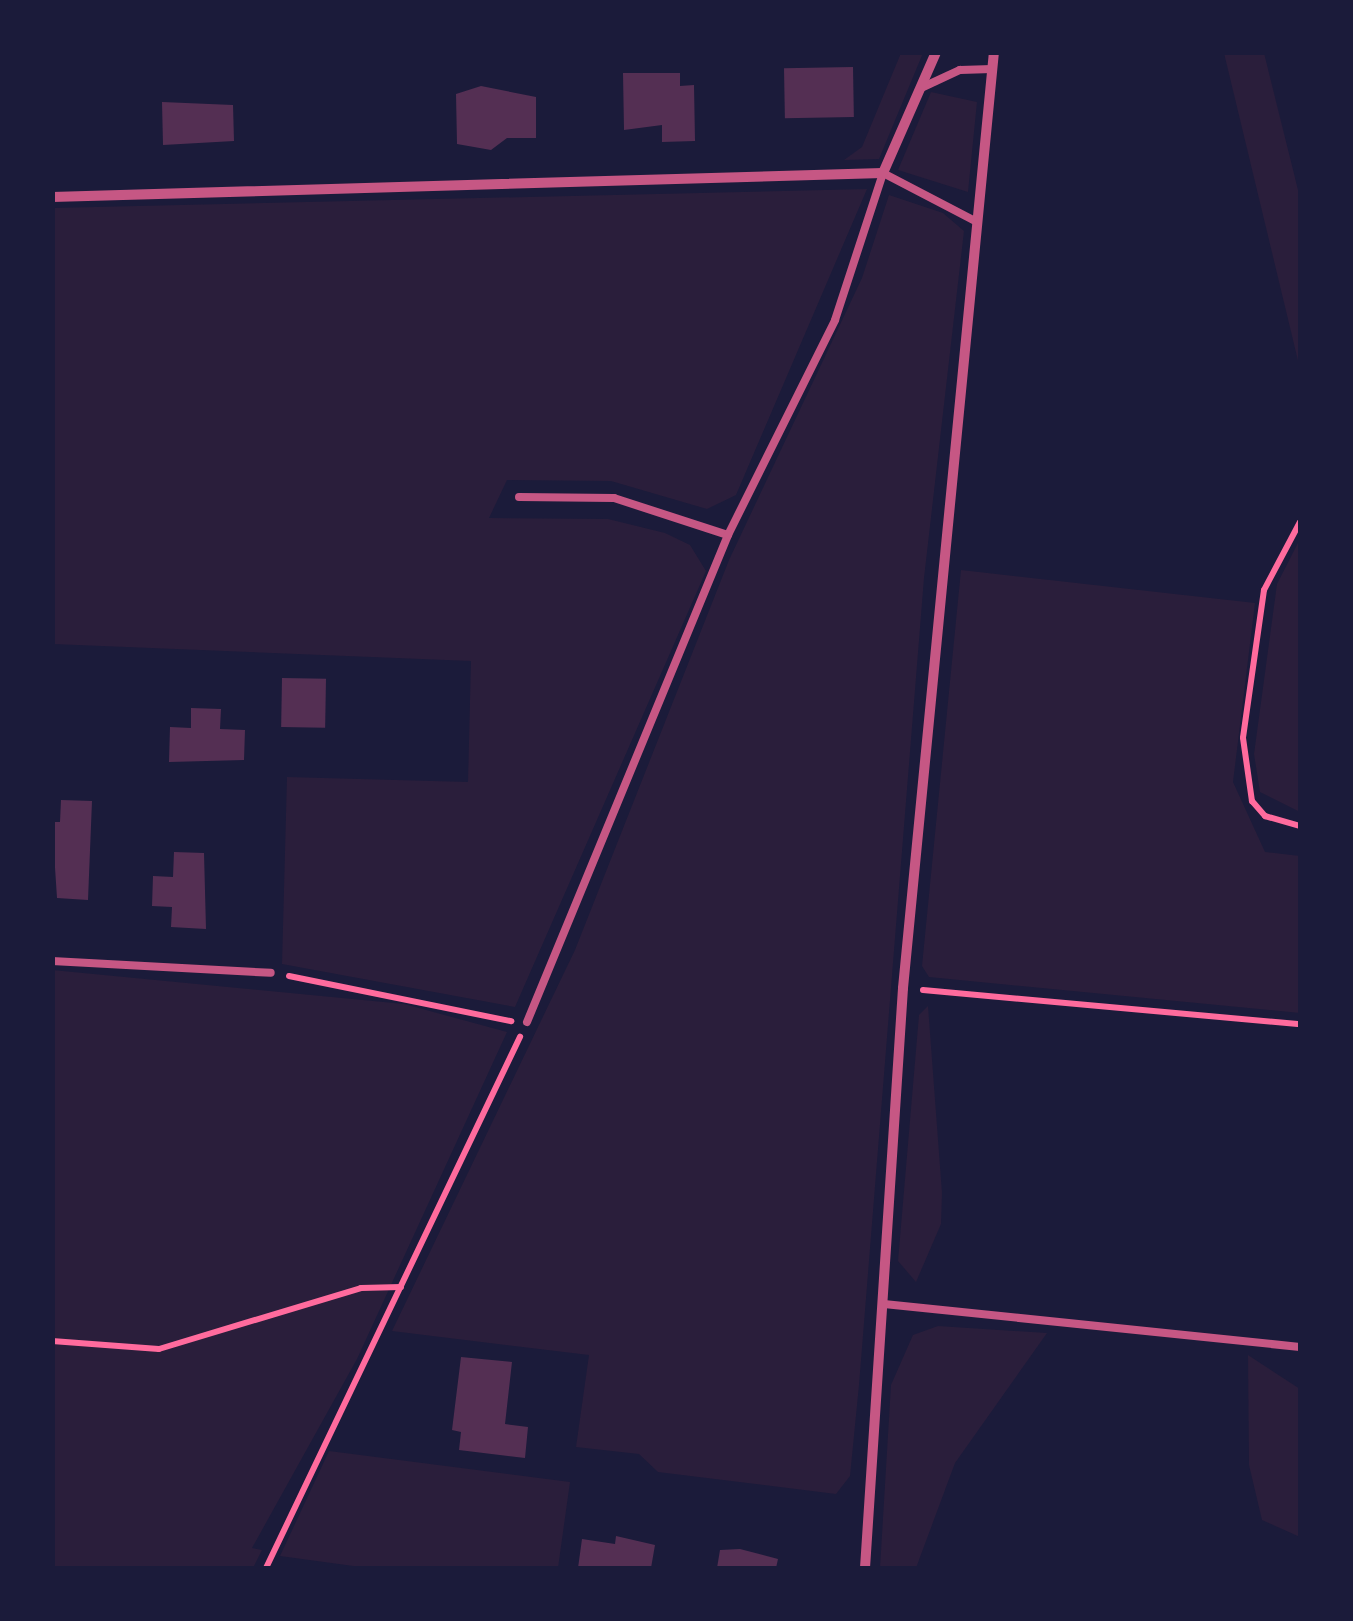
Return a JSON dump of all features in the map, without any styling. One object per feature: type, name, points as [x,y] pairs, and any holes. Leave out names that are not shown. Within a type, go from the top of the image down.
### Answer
[{"type":"street","points":[[52,197],[883,174],[936,52]]},
{"type":"street","points":[[865,1568],[903,988],[994,52]]},
{"type":"lane","points":[[921,88],[960,70],[992,69]]},
{"type":"lane","points":[[527,1022],[728,534],[834,320],[883,174],[977,222]]},
{"type":"lane","points":[[518,498],[614,498],[728,534]]},
{"type":"lane","points":[[52,961],[270,973]]},
{"type":"lane","points":[[884,1304],[1300,1347]]},
{"type":"path","points":[[1300,522],[1264,590],[1243,738],[1252,801],[1300,826]]},
{"type":"path","points":[[266,1568],[527,1022],[270,973]]},
{"type":"path","points":[[903,988],[1300,1024]]},
{"type":"path","points":[[52,1341],[158,1348],[361,1288],[402,1286]]},
{"type":"shaded area","points":[[901,53],[923,53],[879,159],[844,160],[862,147]]},
{"type":"shaded area","points":[[1224,53],[1264,53],[1300,198],[1300,369]]},
{"type":"shaded area","points":[[931,92],[977,102],[968,192],[898,170]]},
{"type":"shaded area","points":[[867,189],[736,495],[707,509],[611,481],[507,480],[489,518],[608,519],[665,533],[690,545],[706,571],[515,1007],[282,964],[287,777],[468,782],[471,661],[53,644],[53,208]]},
{"type":"shaded area","points":[[889,195],[943,213],[964,231],[924,578],[850,1476],[836,1494],[658,1472],[639,1454],[576,1447],[589,1355],[392,1331],[575,950],[729,560],[862,278]]},
{"type":"shaded area","points":[[1300,539],[1300,812],[1260,792],[1254,754],[1277,584]]},
{"type":"shaded area","points":[[961,570],[1255,603],[1233,782],[1265,852],[1300,856],[1300,1013],[929,977],[922,966]]},
{"type":"shaded area","points":[[52,970],[404,1004],[507,1032],[357,1359],[252,1548],[262,1550],[253,1568],[53,1568]]},
{"type":"shaded area","points":[[928,1006],[941,1224],[916,1282],[898,1261],[919,1015]]},
{"type":"shaded area","points":[[938,1326],[1047,1333],[955,1463],[916,1568],[880,1568],[891,1385],[913,1335]]},
{"type":"shaded area","points":[[1248,1355],[1300,1389],[1300,1537],[1262,1520],[1249,1465]]},
{"type":"shaded area","points":[[329,1451],[570,1482],[558,1568],[368,1568],[280,1556]]},
{"type":"building","points":[[853,67],[854,117],[785,118],[784,68]]},
{"type":"building","points":[[623,73],[680,73],[680,86],[694,85],[695,141],[662,142],[662,125],[624,130]]},
{"type":"building","points":[[481,86],[536,97],[536,138],[507,138],[491,150],[457,144],[456,94]]},
{"type":"building","points":[[162,102],[233,105],[234,141],[163,145]]},
{"type":"building","points":[[282,678],[326,679],[325,728],[281,727]]},
{"type":"building","points":[[191,708],[221,709],[220,729],[245,730],[244,760],[169,762],[170,727],[191,728]]},
{"type":"building","points":[[61,800],[92,801],[88,900],[57,898],[52,822],[60,822]]},
{"type":"building","points":[[174,852],[204,853],[206,929],[171,927],[172,907],[152,906],[153,876],[173,877]]},
{"type":"building","points":[[461,1357],[512,1362],[505,1424],[528,1427],[525,1458],[459,1450],[461,1432],[452,1430]]},
{"type":"building","points":[[616,1536],[655,1545],[651,1568],[578,1568],[582,1539],[615,1544]]},
{"type":"building","points":[[740,1549],[778,1559],[776,1568],[717,1568],[720,1550]]}]
